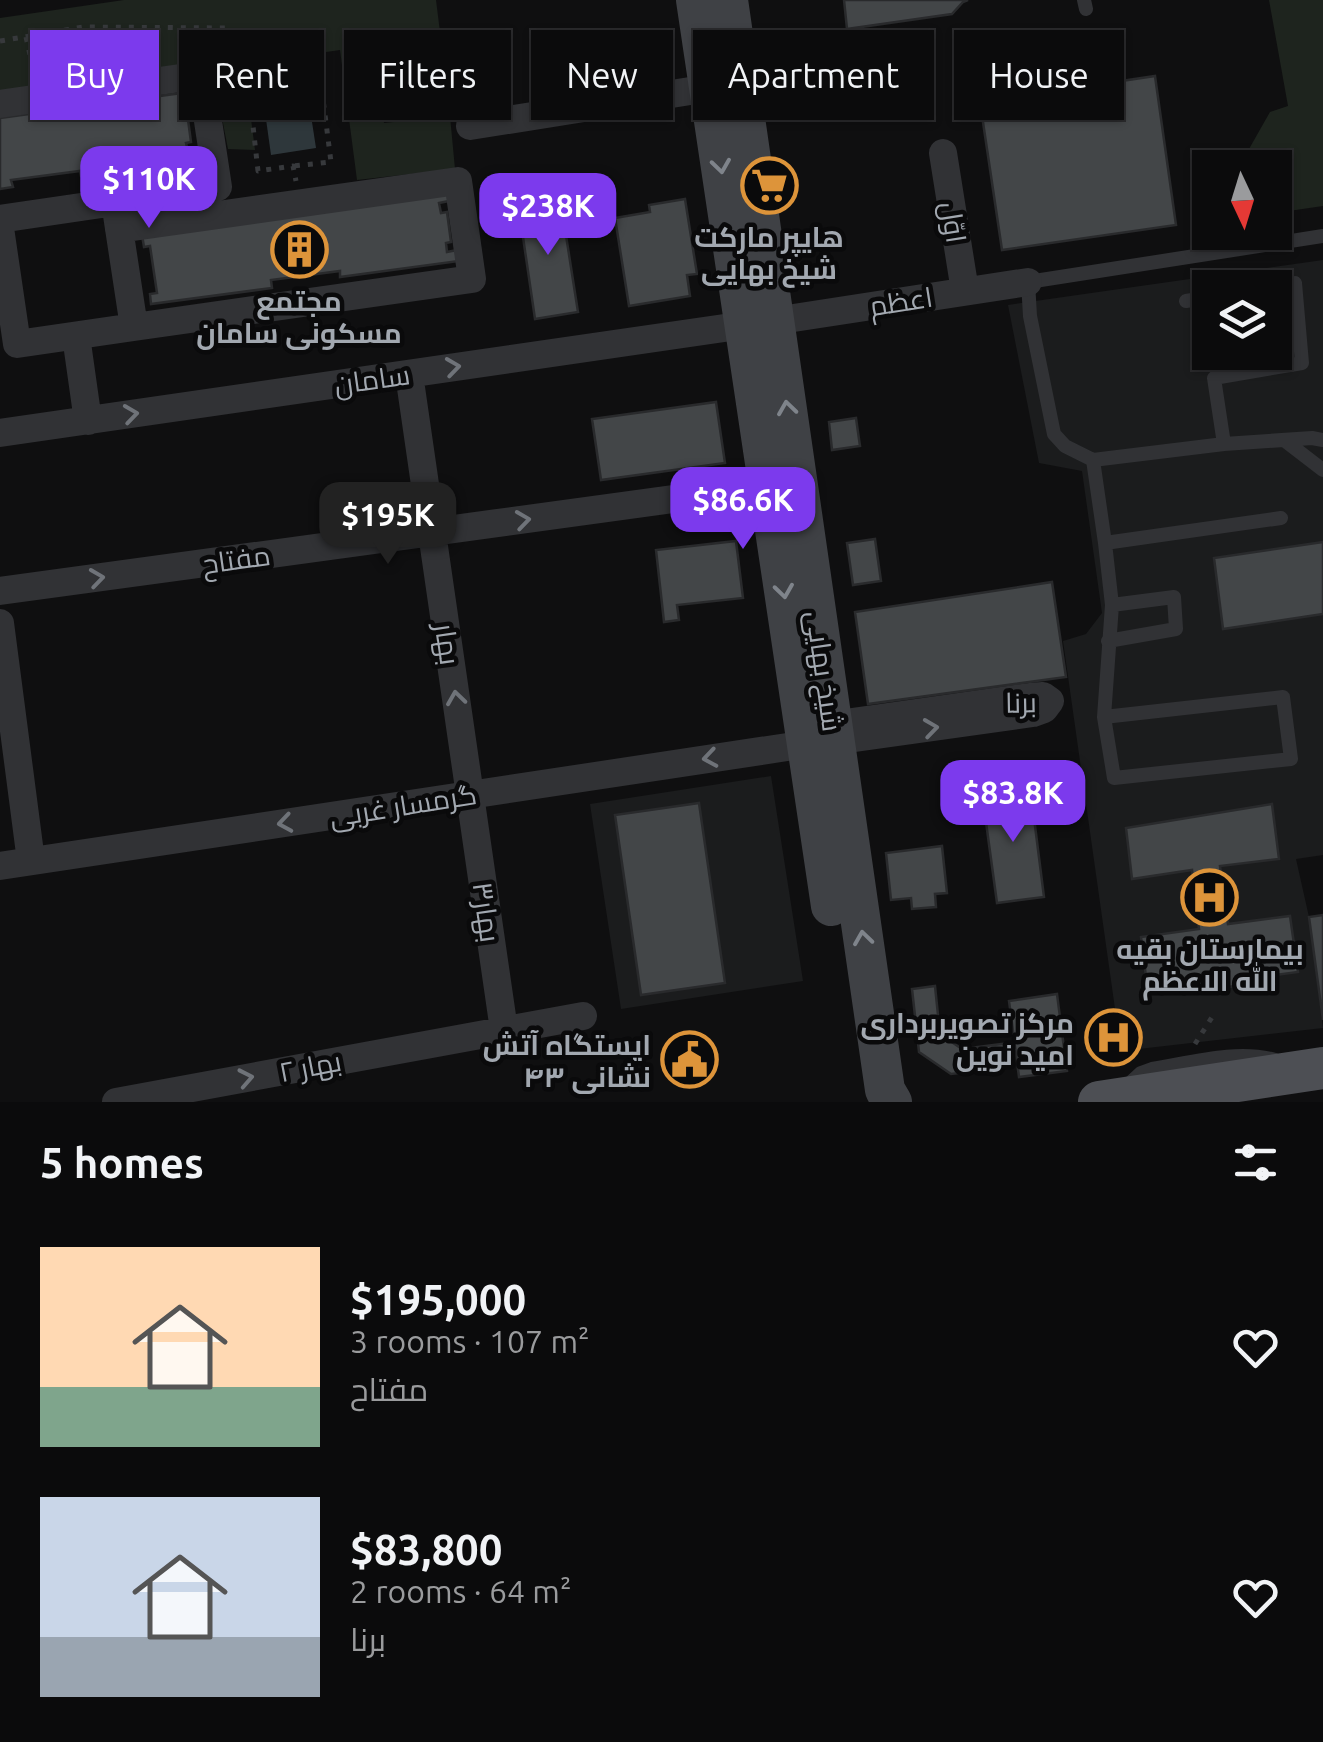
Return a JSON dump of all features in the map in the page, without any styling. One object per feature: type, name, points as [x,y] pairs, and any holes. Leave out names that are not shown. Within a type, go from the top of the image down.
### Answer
[{"type":"main road","name":"شیخ بهایی","points":[[696,0],[711,30]]},
{"type":"main road","name":"شیخ بهایی","points":[[721,30],[728,0]]},
{"type":"main road","name":"شیخ بهایی","points":[[717,120],[759,323],[768,486],[825,737],[858,1102]]},
{"type":"main road","name":"شیخ بهایی","points":[[729,120],[825,737],[885,1090],[892,1102]]},
{"type":"main road","points":[[1108,1101],[1312,1085]]},
{"type":"street","points":[[117,215],[300,203],[458,181],[472,279],[8,345],[1,235],[117,215],[218,187],[201,75],[159,81]]},
{"type":"street","points":[[470,126],[693,91]]},
{"type":"street","points":[[0,104],[30,100]]},
{"type":"street","name":"اوّل","points":[[943,153],[966,291]]},
{"type":"street","points":[[117,215],[134,327]]},
{"type":"street","name":"اعظم","points":[[759,323],[1028,282]]},
{"type":"street","name":"سامان","points":[[0,434],[759,323]]},
{"type":"street","points":[[76,336],[88,420]]},
{"type":"street","name":"بهار","points":[[409,374],[470,795]]},
{"type":"street","name":"مفتاح","points":[[0,591],[768,486]]},
{"type":"street","points":[[0,623],[31,861]]},
{"type":"street","name":"برنا","points":[[1030,696],[1050,701],[1034,713],[855,738],[825,737],[852,722],[1030,696]]},
{"type":"street","name":"گرمسار غربی","points":[[0,866],[825,737]]},
{"type":"street","name":"بهار۳","points":[[470,795],[504,1030]]},
{"type":"street","name":"بهار ۲","points":[[116,1102],[584,1016]]},
{"type":"lane","points":[[1323,236],[1028,282],[1030,316],[1054,434],[1065,446],[1093,460],[1224,444],[1323,440]]},
{"type":"lane","points":[[1292,283],[1302,362],[1292,364]]},
{"type":"lane","points":[[1186,301],[1192,300]]},
{"type":"lane","points":[[1224,444],[1214,378],[1258,370]]},
{"type":"lane","points":[[1284,440],[1323,470]]},
{"type":"lane","points":[[1093,460],[1112,605],[1104,716],[1114,778],[1291,759],[1284,697],[1104,716]]},
{"type":"lane","points":[[1105,543],[1282,518]]},
{"type":"lane","points":[[1108,642],[1176,629],[1174,598],[1112,605]]},
{"type":"path","points":[[26,37],[30,54]]},
{"type":"path","points":[[252,120],[258,170],[294,166],[300,203]]},
{"type":"shaded area","points":[[124,0],[436,0],[440,30],[344,30],[344,81],[340,50],[324,52],[324,30],[179,30],[179,67],[159,70],[159,30],[30,30],[30,90],[0,95],[0,18]]},
{"type":"shaded area","points":[[1269,0],[1323,0],[1323,206],[1292,211],[1292,150],[1249,150],[1270,112],[1288,106]]},
{"type":"shaded area","points":[[222,120],[251,120],[255,150],[228,149]]},
{"type":"shaded area","points":[[266,120],[312,120],[316,148],[271,155]]},
{"type":"shaded area","points":[[349,120],[450,120],[455,169],[357,180]]},
{"type":"shaded area","points":[[1323,260],[1323,855],[1296,859],[1309,917],[1323,1028],[1121,1051],[1063,641],[1086,634],[1102,613],[1082,471],[1039,463],[1008,305],[1192,279],[1192,370],[1292,370],[1292,270],[1253,270]]},
{"type":"shaded area","points":[[771,776],[803,981],[621,1009],[590,804]]},
{"type":"building","points":[[844,0],[968,0],[952,14],[847,29]]},
{"type":"building","points":[[1155,76],[1176,225],[1002,250],[983,120],[1124,120],[1124,81]]},
{"type":"building","points":[[179,93],[179,120],[188,120],[188,151],[198,150],[200,160],[81,176],[80,171],[11,180],[13,187],[0,189],[0,118],[30,114],[30,120],[159,120],[159,96]]},
{"type":"building","name":"مجتمع مسکونی سامان","points":[[448,193],[449,201],[439,203],[441,213],[447,212],[451,242],[446,243],[447,252],[457,250],[459,261],[340,277],[340,271],[271,280],[272,288],[151,304],[150,294],[157,293],[150,246],[144,247],[142,235]]},
{"type":"building","points":[[560,197],[578,312],[535,319],[518,203]]},
{"type":"building","points":[[685,199],[697,274],[687,275],[690,296],[629,306],[615,218],[650,212],[649,205]]},
{"type":"building","points":[[716,402],[725,463],[601,480],[592,419]]},
{"type":"building","points":[[856,418],[860,446],[832,450],[829,422]]},
{"type":"building","points":[[875,539],[881,581],[853,585],[847,543]]},
{"type":"building","points":[[736,541],[743,598],[677,605],[679,620],[664,622],[656,550]]},
{"type":"building","points":[[1323,542],[1323,614],[1223,629],[1214,558]]},
{"type":"building","points":[[1052,582],[1066,677],[868,704],[855,612]]},
{"type":"building","points":[[1030,786],[1044,897],[997,903],[982,793]]},
{"type":"building","points":[[699,803],[725,983],[641,995],[615,815]]},
{"type":"building","name":"بیمارستان بقیه الله الاعظم","points":[[1272,804],[1279,859],[1220,866],[1228,924],[1290,916],[1298,972],[1246,979],[1219,989],[1148,993],[1141,937],[1199,929],[1192,870],[1132,879],[1126,828]]},
{"type":"building","points":[[942,846],[947,893],[935,894],[936,907],[912,909],[911,898],[891,900],[886,853]]},
{"type":"building","points":[[1323,915],[1323,1020],[1309,917]]},
{"type":"building","points":[[935,986],[940,1034],[962,1049],[1010,1043],[1012,1067],[951,1074],[919,1052],[912,989]]},
{"type":"building","points":[[1057,994],[1067,1071],[1019,1077],[1009,1001]]},
{"type":"place","name":"هایپر مارکت شیخ بهایی","points":[[769,185]]},
{"type":"place","name":"مجتمع مسکونی سامان","points":[[299,249]]},
{"type":"place","name":"بیمارستان بقیه الله الاعظم","points":[[1210,897]]},
{"type":"place","name":"مرکز تصویربرداری امید نوین","points":[[1113,1038]]},
{"type":"place","name":"ایستگاه آتش نشانی ۴۳","points":[[690,1060]]}]
